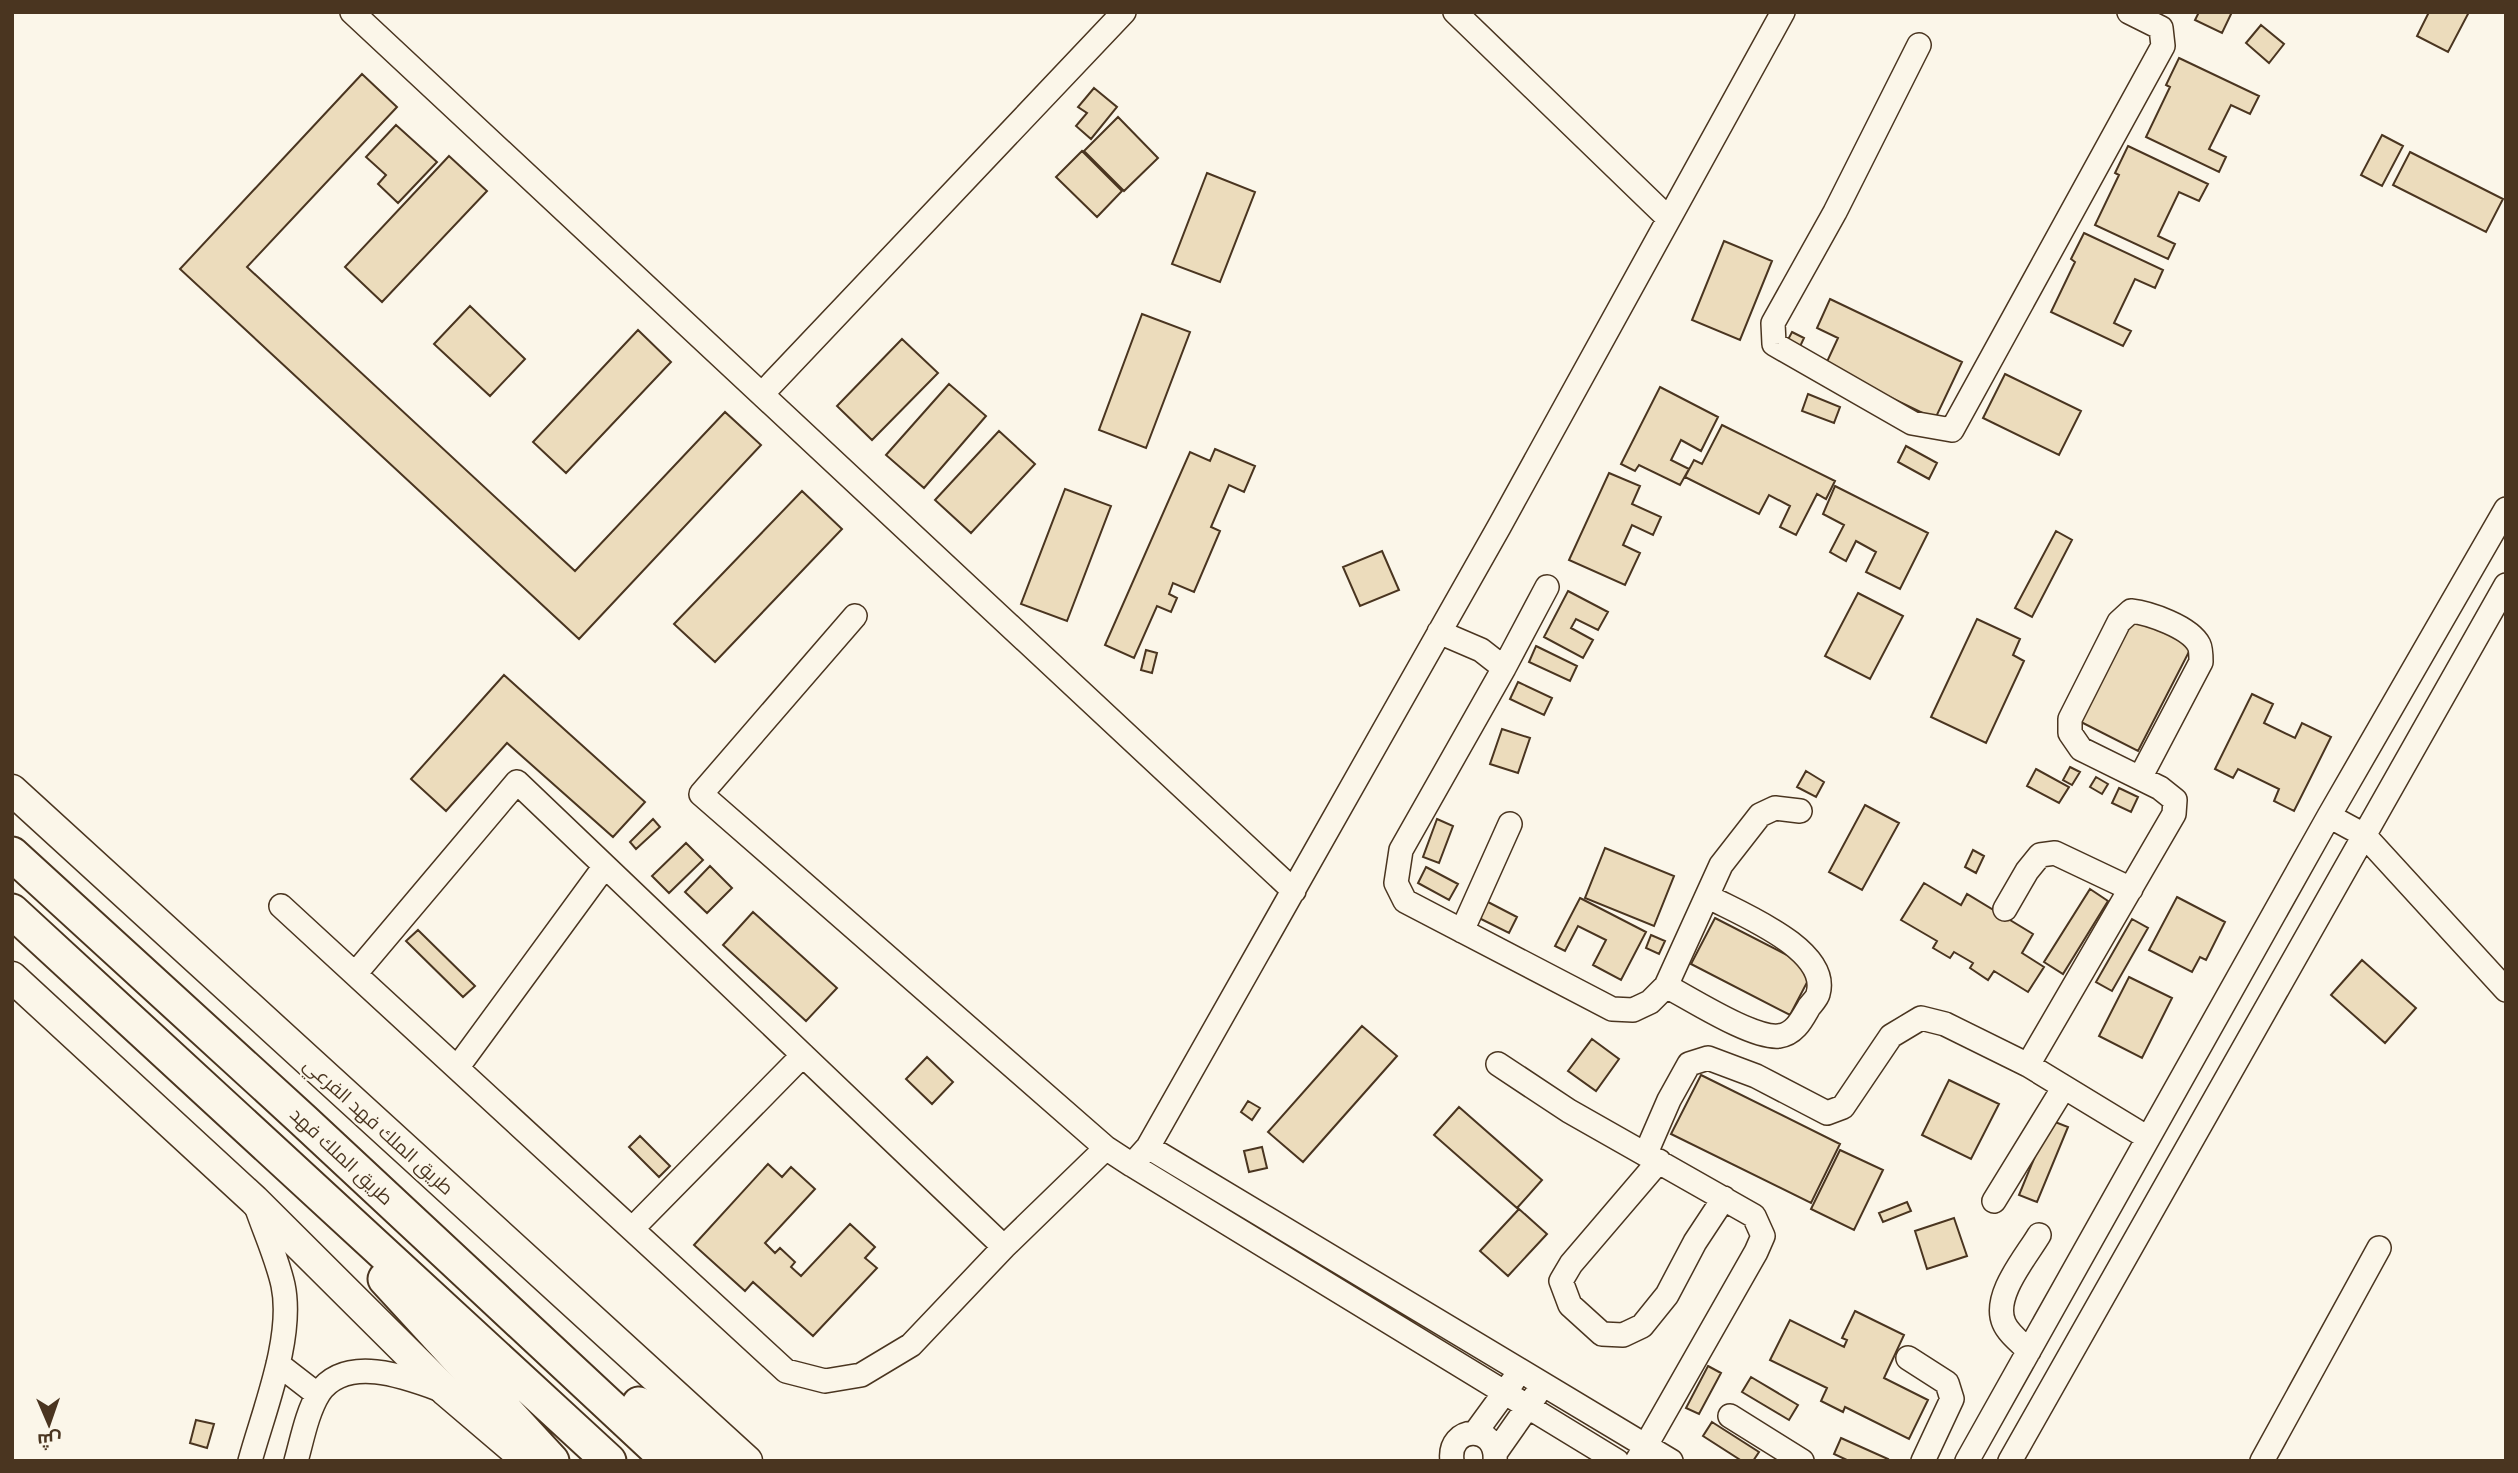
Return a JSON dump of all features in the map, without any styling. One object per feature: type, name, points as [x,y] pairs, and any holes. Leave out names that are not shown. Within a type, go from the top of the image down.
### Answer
[{"type":"highway","name":"طريق الملك فهد","points":[[12,854],[669,1461]]},
{"type":"highway","points":[[12,911],[609,1461]]},
{"type":"highway","points":[[224,1105],[552,1461]]},
{"type":"highway","points":[[303,1120],[707,1461]]},
{"type":"main road","name":"طريق الملك فهد الفرعي","points":[[12,790],[747,1461]]},
{"type":"main road","points":[[12,977],[254,1200],[446,1391],[528,1461]]},
{"type":"street","points":[[352,12],[1294,891]]},
{"type":"street","points":[[762,394],[1124,12]]},
{"type":"street","points":[[1455,12],[1668,218]]},
{"type":"street","points":[[1132,1165],[1148,1147],[1294,891],[1783,12]]},
{"type":"street","points":[[1919,45],[1835,212],[1773,323],[1774,344],[1912,423],[1952,430],[2164,46],[2161,28],[2129,12]]},
{"type":"street","points":[[1967,1461],[2329,816],[2506,509]]},
{"type":"street","points":[[2010,1461],[2506,585]]},
{"type":"street","points":[[1547,587],[1401,850],[1396,883],[1405,901],[1612,1009],[1633,1010],[1650,1002],[1666,986],[1721,865],[1760,815],[1775,808],[1800,811]]},
{"type":"street","points":[[2028,1065],[2174,814],[2175,800],[2160,788],[2081,749],[2070,733],[2070,719],[2119,622],[2131,611],[2149,613],[2189,634],[2200,646],[2201,662],[2140,778]]},
{"type":"street","points":[[855,616],[701,794],[1106,1149],[1617,1461]]},
{"type":"street","points":[[1439,632],[1481,650],[1504,668]]},
{"type":"street","points":[[355,974],[517,782],[1004,1247]]},
{"type":"street","points":[[2329,816],[2364,835],[2506,990]]},
{"type":"street","points":[[1462,931],[1510,824]]},
{"type":"street","points":[[2005,909],[2040,855],[2055,853],[2131,889]]},
{"type":"street","points":[[457,1068],[605,866]]},
{"type":"street","points":[[1666,986],[1754,1032],[1780,1036],[1797,1028],[1818,993],[1818,977],[1811,960],[1791,942],[1707,897]]},
{"type":"street","points":[[281,906],[786,1371],[825,1381],[861,1375],[911,1345],[1004,1247],[1106,1149]]},
{"type":"street","points":[[1724,1198],[1695,1242],[1667,1295],[1642,1326],[1623,1335],[1602,1334],[1570,1305],[1561,1281],[1652,1157],[1669,1100],[1689,1064],[1708,1058],[1756,1076],[1827,1113],[1843,1107],[1891,1036],[1921,1018],[1945,1024],[2028,1065],[2148,1138]]},
{"type":"street","points":[[632,1228],[803,1055]]},
{"type":"street","points":[[1499,1063],[1569,1111],[1754,1216],[1763,1236],[1642,1453]]},
{"type":"street","points":[[1994,1201],[2064,1087]]},
{"type":"street","points":[[1148,1147],[1520,1369],[1642,1453],[1671,1461]]},
{"type":"street","points":[[250,1461],[282,1349],[286,1315],[283,1285],[254,1200]]},
{"type":"street","points":[[2029,1351],[2004,1325],[2002,1297],[2039,1235]]},
{"type":"street","points":[[2263,1461],[2379,1248]]},
{"type":"street","points":[[1908,1357],[1947,1383],[1952,1399],[1923,1461]]},
{"type":"street","points":[[278,1364],[318,1395]]},
{"type":"street","points":[[1475,1433],[1520,1369]]},
{"type":"street","points":[[296,1461],[318,1395],[329,1382],[348,1373],[375,1372],[402,1376],[446,1391]]},
{"type":"street","points":[[1495,1457],[1527,1406],[1545,1385]]},
{"type":"street","points":[[1730,1416],[1802,1461]]},
{"type":"street","points":[[1452,1461],[1455,1443],[1467,1434],[1475,1433],[1489,1439],[1495,1457]]},
{"type":"building","points":[[2199,12],[2232,12],[2222,33],[2195,20]]},
{"type":"building","points":[[2429,12],[2469,12],[2448,52],[2417,36]]},
{"type":"building","points":[[2261,25],[2284,44],[2269,63],[2246,43]]},
{"type":"building","points":[[2179,58],[2259,96],[2250,114],[2231,105],[2209,149],[2226,157],[2219,172],[2146,137],[2170,87],[2166,85]]},
{"type":"building","points":[[362,74],[397,107],[247,267],[575,571],[725,412],[761,445],[579,639],[180,269]]},
{"type":"building","points":[[1094,88],[1117,107],[1091,139],[1076,126],[1087,113],[1078,107]]},
{"type":"building","points":[[1118,117],[1158,158],[1124,191],[1084,151]]},
{"type":"building","points":[[396,125],[437,162],[398,203],[378,184],[386,175],[366,157]]},
{"type":"building","points":[[2382,135],[2403,146],[2382,186],[2361,175]]},
{"type":"building","points":[[2128,146],[2208,184],[2199,201],[2179,192],[2158,236],[2175,244],[2168,259],[2095,225],[2119,175],[2115,173]]},
{"type":"building","points":[[1082,151],[1122,191],[1097,217],[1056,177]]},
{"type":"building","points":[[2410,152],[2503,199],[2486,232],[2393,185]]},
{"type":"building","points":[[449,156],[487,191],[382,302],[345,267]]},
{"type":"building","points":[[1207,173],[1255,192],[1220,282],[1172,264]]},
{"type":"building","points":[[2084,233],[2163,270],[2155,288],[2135,279],[2114,323],[2131,331],[2123,346],[2051,312],[2075,262],[2071,259]]},
{"type":"building","points":[[1724,241],[1772,261],[1740,340],[1692,320]]},
{"type":"building","points":[[1830,299],[1962,362],[1935,419],[1825,366],[1838,338],[1817,328]]},
{"type":"building","points":[[470,306],[525,359],[490,396],[434,344]]},
{"type":"building","points":[[1142,314],[1190,332],[1146,448],[1099,430]]},
{"type":"building","points":[[638,330],[671,362],[566,473],[533,442]]},
{"type":"building","points":[[1792,332],[1804,338],[1796,355],[1783,349]]},
{"type":"building","points":[[902,339],[938,373],[872,440],[837,406]]},
{"type":"building","points":[[2005,374],[2081,411],[2059,455],[1983,418]]},
{"type":"building","points":[[949,384],[986,416],[924,488],[886,455]]},
{"type":"building","points":[[1660,387],[1718,417],[1701,451],[1681,440],[1671,460],[1689,469],[1680,485],[1639,465],[1635,471],[1621,464]]},
{"type":"building","points":[[1808,394],[1840,407],[1834,423],[1802,411]]},
{"type":"building","points":[[1722,425],[1835,481],[1826,499],[1817,494],[1796,535],[1780,527],[1790,506],[1769,495],[1759,514],[1685,477],[1694,460],[1702,464]]},
{"type":"building","points":[[999,431],[1035,464],[971,533],[935,500]]},
{"type":"building","points":[[1906,446],[1937,463],[1929,479],[1898,462]]},
{"type":"building","points":[[1215,449],[1255,466],[1244,492],[1229,485],[1211,527],[1220,531],[1194,592],[1173,583],[1169,594],[1177,598],[1171,612],[1157,606],[1134,658],[1105,645],[1190,452],[1210,461]]},
{"type":"building","points":[[1609,473],[1640,486],[1632,504],[1661,517],[1653,535],[1632,525],[1623,545],[1640,553],[1625,585],[1569,560]]},
{"type":"building","points":[[1835,486],[1928,533],[1900,589],[1866,572],[1876,552],[1856,541],[1846,561],[1830,552],[1844,525],[1823,514]]},
{"type":"building","points":[[1065,489],[1111,506],[1067,621],[1021,604]]},
{"type":"building","points":[[802,491],[842,529],[715,662],[674,624]]},
{"type":"building","points":[[2056,531],[2072,540],[2032,617],[2015,608]]},
{"type":"building","points":[[1382,551],[1399,590],[1360,606],[1343,567]]},
{"type":"building","points":[[1568,591],[1608,612],[1598,630],[1576,619],[1571,628],[1593,640],[1583,658],[1544,637]]},
{"type":"building","points":[[1858,593],[1903,616],[1870,679],[1825,656]]},
{"type":"building","points":[[2134,612],[2194,642],[2138,751],[2079,721]]},
{"type":"building","points":[[1977,619],[2020,639],[2013,655],[2024,661],[1986,743],[1931,717]]},
{"type":"building","points":[[1536,646],[1577,666],[1570,681],[1529,662]]},
{"type":"building","points":[[1146,650],[1157,653],[1152,673],[1141,670]]},
{"type":"building","points":[[504,675],[645,802],[613,837],[507,743],[446,811],[411,779]]},
{"type":"building","points":[[1518,682],[1552,698],[1544,715],[1510,699]]},
{"type":"building","points":[[2252,694],[2273,704],[2264,723],[2295,738],[2302,723],[2331,737],[2294,811],[2274,801],[2279,789],[2238,769],[2233,778],[2215,769]]},
{"type":"building","points":[[1502,729],[1530,738],[1518,773],[1490,764]]},
{"type":"building","points":[[2070,767],[2080,772],[2072,785],[2063,780]]},
{"type":"building","points":[[2036,769],[2069,787],[2059,803],[2027,786]]},
{"type":"building","points":[[1806,771],[1824,782],[1816,797],[1797,787]]},
{"type":"building","points":[[2096,777],[2108,784],[2102,794],[2090,787]]},
{"type":"building","points":[[2119,788],[2138,797],[2131,812],[2112,803]]},
{"type":"building","points":[[1865,805],[1899,823],[1862,890],[1829,872]]},
{"type":"building","points":[[653,819],[660,827],[636,849],[630,842]]},
{"type":"building","points":[[1437,819],[1453,826],[1439,863],[1423,857]]},
{"type":"building","points":[[686,843],[703,860],[669,893],[652,876]]},
{"type":"building","points":[[1605,848],[1674,876],[1654,926],[1585,898]]},
{"type":"building","points":[[1973,850],[1984,856],[1976,873],[1965,867]]},
{"type":"building","points":[[710,866],[732,888],[707,913],[685,892]]},
{"type":"building","points":[[1426,867],[1458,884],[1449,900],[1418,883]]},
{"type":"building","points":[[1924,883],[1961,905],[1967,894],[2033,934],[2022,953],[2044,967],[2028,992],[1994,971],[1988,980],[1970,968],[1973,963],[1954,952],[1950,958],[1933,948],[1937,941],[1901,920]]},
{"type":"building","points":[[2090,889],[2108,901],[2063,974],[2044,962]]},
{"type":"building","points":[[2177,897],[2225,922],[2206,960],[2200,957],[2192,972],[2149,950]]},
{"type":"building","points":[[1580,898],[1646,932],[1621,980],[1593,965],[1606,940],[1578,926],[1565,951],[1555,946]]},
{"type":"building","points":[[1486,901],[1517,917],[1509,933],[1477,917]]},
{"type":"building","points":[[753,912],[837,988],[806,1021],[723,945]]},
{"type":"building","points":[[1715,918],[1814,969],[1790,1015],[1691,964]]},
{"type":"building","points":[[2132,919],[2148,928],[2112,991],[2096,982]]},
{"type":"building","points":[[418,930],[475,986],[463,997],[406,941]]},
{"type":"building","points":[[1651,935],[1665,941],[1659,954],[1646,948]]},
{"type":"building","points":[[2362,960],[2416,1008],[2385,1043],[2331,995]]},
{"type":"building","points":[[2129,977],[2172,998],[2142,1058],[2099,1036]]},
{"type":"building","points":[[1362,1026],[1397,1056],[1303,1162],[1268,1132]]},
{"type":"building","points":[[1592,1039],[1619,1059],[1596,1091],[1568,1071]]},
{"type":"building","points":[[927,1057],[953,1082],[932,1104],[906,1079]]},
{"type":"building","points":[[1701,1075],[1840,1144],[1811,1203],[1671,1134]]},
{"type":"building","points":[[1949,1080],[1999,1104],[1971,1159],[1922,1135]]},
{"type":"building","points":[[1248,1101],[1260,1108],[1252,1120],[1241,1112]]},
{"type":"building","points":[[1459,1107],[1542,1180],[1517,1208],[1434,1135]]},
{"type":"building","points":[[2050,1120],[2068,1127],[2037,1202],[2019,1195]]},
{"type":"building","points":[[640,1136],[670,1166],[659,1177],[629,1147]]},
{"type":"building","points":[[1262,1147],[1267,1168],[1249,1172],[1244,1151]]},
{"type":"building","points":[[1840,1150],[1883,1170],[1854,1230],[1811,1209]]},
{"type":"building","points":[[768,1164],[782,1177],[791,1167],[815,1189],[765,1243],[775,1253],[780,1248],[795,1262],[791,1267],[801,1276],[850,1224],[875,1247],[865,1258],[877,1268],[813,1336],[753,1282],[745,1291],[694,1245]]},
{"type":"building","points":[[1907,1202],[1911,1211],[1883,1222],[1879,1213]]},
{"type":"building","points":[[1519,1209],[1547,1234],[1508,1276],[1480,1251]]},
{"type":"building","points":[[1954,1218],[1967,1256],[1927,1269],[1915,1231]]},
{"type":"building","points":[[1855,1311],[1904,1335],[1884,1378],[1928,1400],[1909,1439],[1845,1407],[1843,1412],[1821,1401],[1827,1388],[1770,1360],[1790,1320],[1844,1347],[1847,1340],[1842,1338]]},
{"type":"building","points":[[1708,1366],[1721,1373],[1699,1414],[1686,1408]]},
{"type":"building","points":[[1751,1377],[1798,1405],[1789,1420],[1742,1392]]},
{"type":"building","points":[[196,1420],[214,1424],[207,1448],[190,1443]]},
{"type":"building","points":[[1712,1422],[1759,1452],[1753,1461],[1742,1461],[1703,1436]]},
{"type":"building","points":[[1841,1438],[1888,1459],[1849,1461],[1834,1454]]}]
